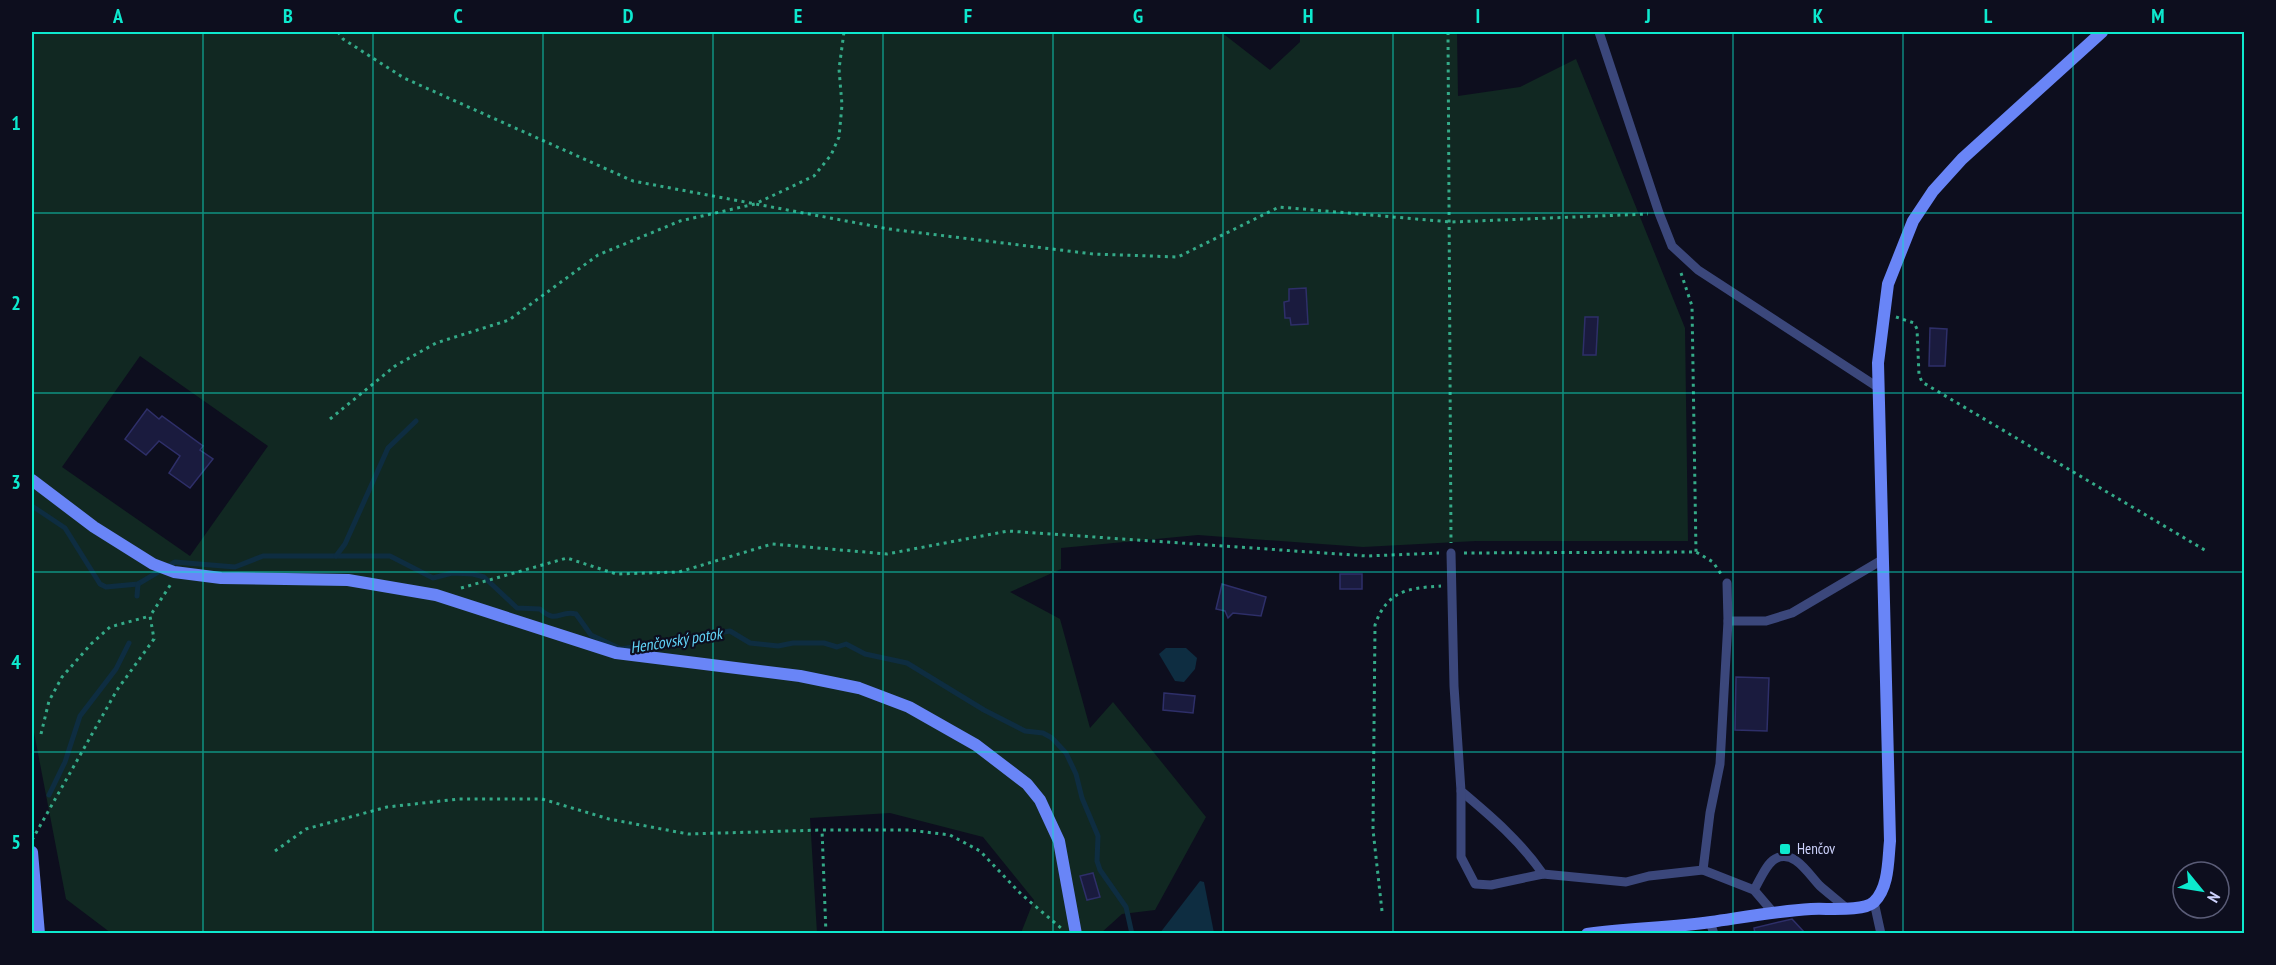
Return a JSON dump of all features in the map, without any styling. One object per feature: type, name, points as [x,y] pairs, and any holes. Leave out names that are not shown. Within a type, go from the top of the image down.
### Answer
[{"type":"street","points":[[1587,933],[1712,928],[1772,911],[1845,907],[1861,909],[1874,902],[1882,891],[1887,875],[1890,841],[1878,363],[1882,315],[1888,284],[1913,221],[1933,190],[1962,159],[2102,32]]},
{"type":"street","points":[[32,480],[94,527],[173,577],[348,580],[436,595],[616,653],[812,678],[859,687],[909,707],[976,745],[1027,783],[1049,816],[1059,842],[1076,933]]},
{"type":"street","points":[[32,852],[39,928]]},
{"type":"lane","points":[[1599,32],[1672,246],[1698,270],[1880,388]]},
{"type":"lane","points":[[1451,553],[1461,791],[1461,857],[1475,884],[1491,885],[1543,874],[1626,882],[1649,876],[1703,870],[1754,890],[1772,911]]},
{"type":"lane","points":[[1728,621],[1766,621],[1792,613],[1882,560]]},
{"type":"lane","points":[[1703,870],[1720,764],[1728,621],[1727,583]]},
{"type":"lane","points":[[1461,791],[1498,821],[1527,851],[1543,874]]},
{"type":"lane","points":[[1754,890],[1770,863],[1777,857],[1789,857],[1806,868],[1819,885],[1845,907]]},
{"type":"lane","points":[[1874,902],[1881,933]]},
{"type":"path","points":[[338,32],[343,39],[404,78],[633,181],[889,229],[1093,254],[1178,257],[1279,207],[1451,222],[1659,213]]},
{"type":"path","points":[[330,418],[395,366],[436,343],[509,320],[598,255],[680,221],[755,204],[814,176],[831,154],[839,137],[842,105],[839,69],[844,32]]},
{"type":"path","points":[[1449,32],[1451,553]]},
{"type":"path","points":[[1672,246],[1692,306],[1696,552],[1713,562],[1727,583]]},
{"type":"path","points":[[1882,315],[1906,319],[1914,323],[1917,329],[1919,375],[1922,382],[2208,552]]},
{"type":"path","points":[[436,595],[567,558],[616,574],[679,572],[771,544],[887,554],[1008,531],[1179,544]]},
{"type":"path","points":[[41,734],[49,701],[62,677],[91,644],[110,627],[150,616],[164,596],[173,577]]},
{"type":"path","points":[[1382,911],[1373,830],[1375,625],[1380,609],[1392,597],[1412,588],[1452,586]]},
{"type":"path","points":[[32,841],[117,690],[154,639],[150,616]]},
{"type":"path","points":[[275,851],[306,829],[387,807],[459,799],[542,799],[609,819],[688,834],[909,830],[950,836],[980,851],[1021,894],[1067,933]]},
{"type":"path","points":[[822,831],[826,933]]},
{"type":"green space","points":[[32,32],[1221,32],[1270,70],[1300,42],[1300,32],[1457,32],[1458,96],[1520,87],[1576,59],[1685,328],[1688,541],[1476,541],[1363,547],[1198,535],[1061,548],[1061,569],[1010,592],[1060,619],[1090,728],[1113,702],[1206,817],[1155,910],[1122,914],[1101,933],[1021,933],[1034,900],[983,837],[890,813],[810,818],[817,933],[111,933],[66,899],[32,722]],"holes":[[[140,356],[268,446],[190,556],[62,467]]]},
{"type":"water","points":[[1166,648],[1186,648],[1197,658],[1195,669],[1184,682],[1175,681],[1159,654]]},
{"type":"water","points":[[1200,881],[1204,882],[1214,933],[1160,933]]},
{"type":"building","points":[[1306,288],[1308,324],[1291,325],[1290,318],[1285,318],[1284,302],[1289,301],[1289,289]]},
{"type":"building","points":[[1585,317],[1598,317],[1596,355],[1583,355]]},
{"type":"building","points":[[1930,328],[1947,329],[1945,366],[1929,366]]},
{"type":"building","points":[[147,409],[159,419],[162,416],[203,446],[200,450],[213,459],[190,488],[169,473],[180,456],[159,441],[146,455],[125,439]]},
{"type":"building","points":[[1340,574],[1362,574],[1362,589],[1340,589]]},
{"type":"building","points":[[1222,584],[1266,597],[1261,616],[1233,613],[1228,618],[1225,611],[1216,609]]},
{"type":"building","points":[[1736,677],[1769,678],[1767,731],[1735,730]]},
{"type":"building","points":[[1164,693],[1195,696],[1193,713],[1163,710]]},
{"type":"building","points":[[1093,873],[1100,897],[1087,900],[1080,876]]},
{"type":"building","points":[[1792,919],[1805,933],[1755,933],[1754,928]]},
{"type":"waterway","points":[[336,556],[345,544],[388,448],[416,421]]},
{"type":"waterway","name":"Henčovský potok","points":[[32,506],[65,528],[100,584],[106,587],[138,584],[175,562],[235,567],[263,556],[390,556],[433,578],[452,573],[484,577],[517,608],[540,609],[551,616],[576,614],[591,635],[621,649],[730,631],[750,643],[778,646],[793,643],[824,643],[837,647],[846,644],[865,654],[907,663],[984,710],[1025,731],[1043,733],[1052,738],[1066,753],[1098,836],[1097,861],[1100,870],[1126,907],[1132,934]]},
{"type":"waterway","points":[[137,596],[138,584]]},
{"type":"waterway","points":[[49,795],[65,762],[80,716],[116,669],[129,643]]},
{"type":"place","name":"Henčov","points":[[1785,849]]}]
